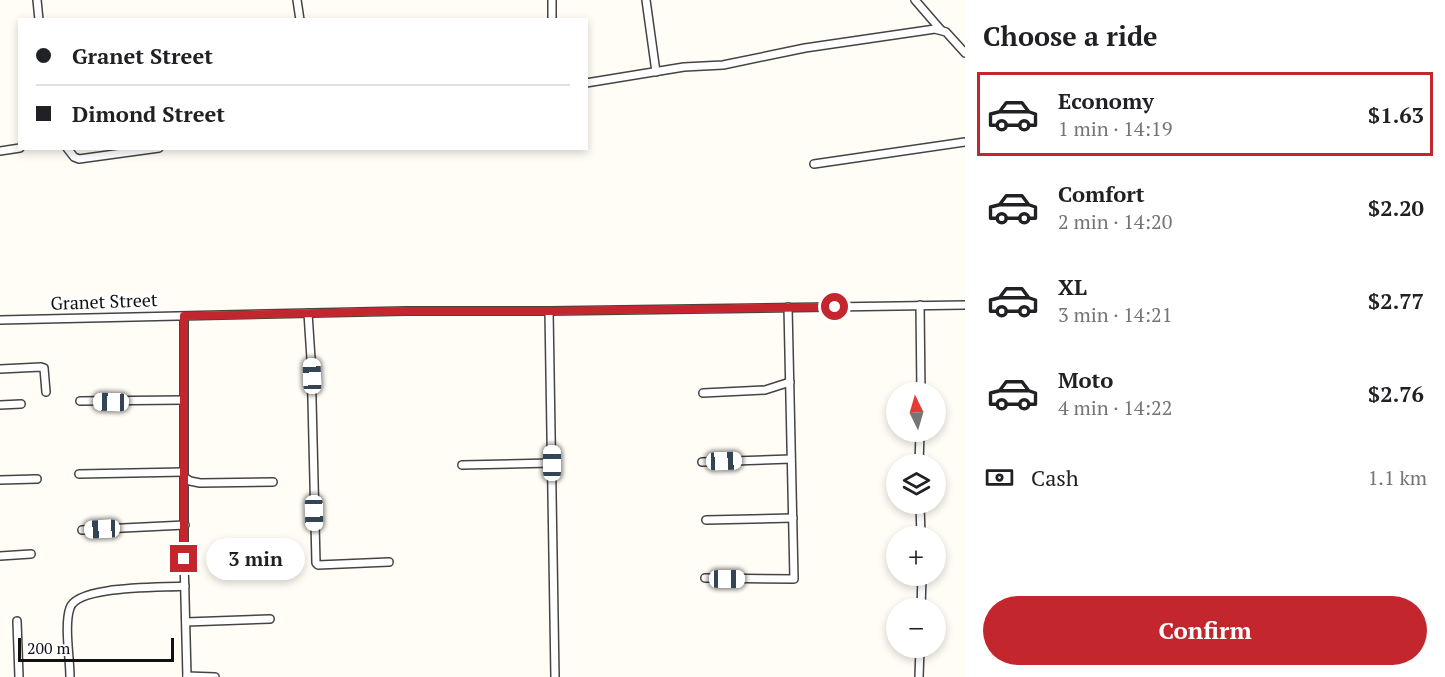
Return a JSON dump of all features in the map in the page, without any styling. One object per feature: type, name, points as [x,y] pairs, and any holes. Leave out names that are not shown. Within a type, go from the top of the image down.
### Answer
[{"type":"street","points":[[38,0],[39,18]]},
{"type":"street","points":[[297,0],[300,18]]},
{"type":"street","points":[[552,0],[552,18]]},
{"type":"street","points":[[646,0],[656,72]]},
{"type":"street","points":[[915,0],[965,53]]},
{"type":"street","points":[[588,83],[689,67],[710,67],[805,48],[941,30]]},
{"type":"street","points":[[814,164],[965,142]]},
{"type":"street","points":[[0,151],[18,148]]},
{"type":"street","points":[[68,150],[74,158],[79,159],[144,150]]},
{"type":"street","name":"Granet Street","points":[[0,320],[308,313],[965,304]]},
{"type":"street","points":[[920,305],[921,382]]},
{"type":"street","points":[[705,578],[794,579],[789,307]]},
{"type":"street","points":[[549,311],[555,677]]},
{"type":"street","points":[[308,313],[312,376],[315,560],[318,565],[389,562]]},
{"type":"street","points":[[184,316],[187,677],[215,677]]},
{"type":"street","points":[[0,369],[44,368],[46,392]]},
{"type":"street","points":[[703,393],[765,390],[790,382]]},
{"type":"street","points":[[80,401],[184,400]]},
{"type":"street","points":[[0,405],[21,404]]},
{"type":"street","points":[[702,462],[791,459]]},
{"type":"street","points":[[462,465],[552,463]]},
{"type":"street","points":[[80,474],[184,474],[190,481],[200,483],[273,482]]},
{"type":"street","points":[[0,480],[38,479]]},
{"type":"street","points":[[706,520],[793,518]]},
{"type":"street","points":[[82,530],[185,525]]},
{"type":"street","points":[[0,556],[31,554]]},
{"type":"street","points":[[70,677],[68,616],[71,603],[95,593],[185,586]]},
{"type":"street","points":[[186,622],[270,619]]},
{"type":"street","points":[[17,621],[19,677]]},
{"type":"street","points":[[920,677],[921,658]]},
{"type":"route","points":[[184,559],[184,316],[406,311],[835,307]]}]
